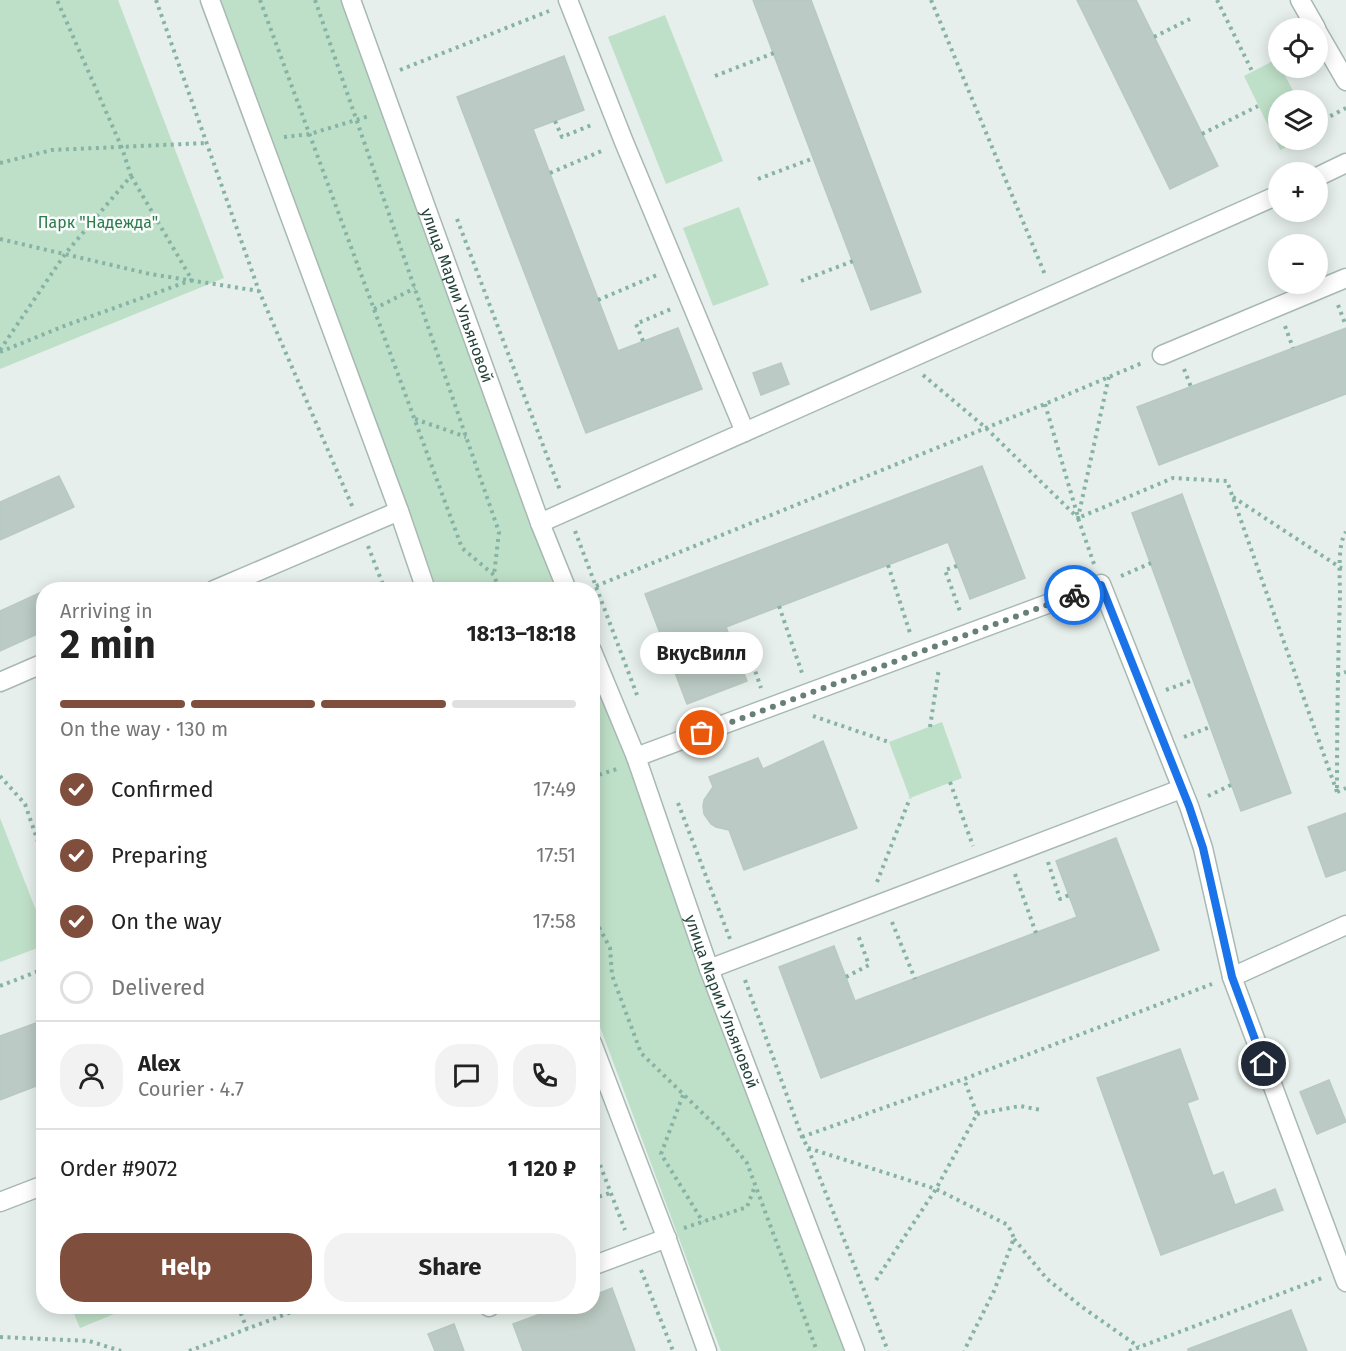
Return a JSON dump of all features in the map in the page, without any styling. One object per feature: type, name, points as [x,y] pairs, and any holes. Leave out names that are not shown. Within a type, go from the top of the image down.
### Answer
[{"type":"street","points":[[210,0],[423,582]]},
{"type":"street","points":[[1300,0],[1310,18]]},
{"type":"street","name":"улица Марии Ульяновой","points":[[353,1],[540,523],[564,582]]},
{"type":"street","points":[[569,1],[624,142],[745,432]]},
{"type":"street","points":[[1328,50],[1346,81]]},
{"type":"street","points":[[1328,172],[1346,163]]},
{"type":"street","points":[[540,523],[1268,199]]},
{"type":"street","points":[[1162,355],[1346,278]]},
{"type":"street","points":[[233,582],[399,511]]},
{"type":"street","points":[[629,762],[1101,585],[1203,848],[1232,977],[1340,1249],[1344,1276]]},
{"type":"street","points":[[0,682],[36,666]]},
{"type":"street","name":"улица Марии Ульяновой","points":[[600,675],[629,762],[855,1351]]},
{"type":"street","points":[[709,969],[1181,789]]},
{"type":"street","points":[[1232,977],[1346,926]]},
{"type":"street","points":[[600,1062],[674,1234],[707,1351]]},
{"type":"street","points":[[0,1202],[36,1188]]},
{"type":"street","points":[[600,1263],[674,1234]]},
{"type":"path","points":[[57,0],[122,148],[131,176],[192,280]]},
{"type":"path","points":[[156,0],[260,291],[361,527],[382,582]]},
{"type":"path","points":[[260,0],[462,548],[494,575]]},
{"type":"path","points":[[315,0],[499,532],[494,575],[496,582]]},
{"type":"path","points":[[931,0],[1053,295]]},
{"type":"path","points":[[1217,0],[1252,71]]},
{"type":"path","points":[[400,70],[569,1]]},
{"type":"path","points":[[1154,37],[1190,19]]},
{"type":"path","points":[[715,76],[774,53]]},
{"type":"path","points":[[397,60],[404,81]]},
{"type":"path","points":[[1202,134],[1258,106]]},
{"type":"path","points":[[1328,117],[1346,108]]},
{"type":"path","points":[[262,139],[310,134],[390,109]]},
{"type":"path","points":[[555,121],[562,137],[614,116]]},
{"type":"path","points":[[550,173],[624,142]]},
{"type":"path","points":[[0,163],[52,150],[207,144]]},
{"type":"path","points":[[758,179],[814,158]]},
{"type":"path","points":[[0,351],[64,254],[131,176]]},
{"type":"path","points":[[454,212],[595,582]]},
{"type":"path","points":[[0,239],[150,274],[260,291]]},
{"type":"path","points":[[801,281],[853,261]]},
{"type":"path","points":[[598,300],[677,266]]},
{"type":"path","points":[[0,351],[192,280]]},
{"type":"path","points":[[374,309],[415,288]]},
{"type":"path","points":[[643,341],[636,324],[691,300]]},
{"type":"path","points":[[600,584],[1162,355]]},
{"type":"path","points":[[906,361],[986,428],[1078,518]]},
{"type":"path","points":[[1078,518],[1109,375]]},
{"type":"path","points":[[1045,404],[1078,518],[1101,585],[1150,564]]},
{"type":"path","points":[[415,419],[466,438]]},
{"type":"path","points":[[1078,518],[1173,478],[1227,481],[1337,792]]},
{"type":"path","points":[[1233,497],[1343,568]]},
{"type":"path","points":[[1337,792],[1337,675],[1343,568],[1342,537],[1346,532]]},
{"type":"path","points":[[888,565],[916,654]]},
{"type":"path","points":[[957,566],[945,570],[968,635]]},
{"type":"path","points":[[600,597],[641,706]]},
{"type":"path","points":[[779,606],[809,694]]},
{"type":"path","points":[[733,645],[745,641],[774,706],[889,742]]},
{"type":"path","points":[[930,727],[942,645]]},
{"type":"path","points":[[1337,675],[1346,672]]},
{"type":"path","points":[[600,774],[629,762]]},
{"type":"path","points":[[0,776],[25,804],[36,836]]},
{"type":"path","points":[[950,782],[980,865]]},
{"type":"path","points":[[1337,792],[1346,788]]},
{"type":"path","points":[[675,793],[802,1137],[888,1351]]},
{"type":"path","points":[[846,977],[869,965],[867,908],[910,798]]},
{"type":"path","points":[[1041,841],[1060,899],[1069,895]]},
{"type":"path","points":[[1008,854],[1036,933]]},
{"type":"path","points":[[867,908],[915,979]]},
{"type":"path","points":[[600,929],[610,948],[612,975],[641,1053],[722,1132],[747,1163],[817,1351]]},
{"type":"path","points":[[0,986],[36,972]]},
{"type":"path","points":[[802,1137],[964,1079],[1232,977]]},
{"type":"path","points":[[876,1280],[936,1189],[977,1114],[964,1079]]},
{"type":"path","points":[[683,1095],[661,1154],[703,1222]]},
{"type":"path","points":[[977,1114],[1020,1106],[1041,1110]]},
{"type":"path","points":[[808,1148],[936,1189],[1008,1225],[1014,1238],[1047,1279],[1139,1347]]},
{"type":"path","points":[[674,1234],[747,1207],[755,1186]]},
{"type":"path","points":[[600,1196],[610,1193]]},
{"type":"path","points":[[964,1351],[994,1291],[1014,1238]]},
{"type":"path","points":[[1129,1351],[1344,1276]]},
{"type":"path","points":[[241,1314],[247,1329]]},
{"type":"path","points":[[189,1351],[286,1314]]},
{"type":"path","points":[[0,1336],[89,1341],[121,1351]]},
{"type":"green space","name":"Парк \"Надежда\"","points":[[0,0],[118,0],[224,278],[0,369]]},
{"type":"green space","points":[[213,0],[345,0],[562,582],[434,582]]},
{"type":"green space","points":[[665,15],[723,161],[666,184],[608,37]]},
{"type":"green space","points":[[1268,64],[1268,78],[1286,78],[1293,90],[1268,90],[1268,125],[1244,76]]},
{"type":"green space","points":[[739,207],[769,285],[713,306],[683,228]]},
{"type":"green space","points":[[600,682],[850,1351],[721,1351],[600,1027]]},
{"type":"green space","points":[[942,722],[962,778],[910,798],[889,742]]},
{"type":"green space","points":[[0,818],[36,910],[36,949],[0,962]]},
{"type":"green space","points":[[74,1314],[114,1314],[80,1328]]},
{"type":"building","points":[[753,0],[811,0],[921,292],[871,310]]},
{"type":"building","points":[[1077,0],[1136,0],[1218,166],[1170,189]]},
{"type":"building","points":[[564,56],[584,110],[533,129],[618,351],[678,328],[702,389],[586,433],[457,97]]},
{"type":"building","points":[[1346,328],[1346,394],[1159,465],[1137,407]]},
{"type":"building","points":[[781,363],[789,384],[761,395],[753,373]]},
{"type":"building","points":[[982,466],[1025,578],[970,599],[948,542],[726,627],[747,681],[687,704],[645,594]]},
{"type":"building","points":[[59,476],[74,507],[0,540],[0,502]]},
{"type":"building","points":[[1182,494],[1291,793],[1241,811],[1132,513]]},
{"type":"building","points":[[36,595],[36,635],[0,651],[0,611]]},
{"type":"building","points":[[823,741],[857,828],[744,870],[729,830],[711,824],[704,814],[704,800],[713,787],[709,777],[758,758],[763,769]]},
{"type":"building","points":[[1346,813],[1346,870],[1326,877],[1308,827]]},
{"type":"building","points":[[1116,838],[1159,950],[821,1078],[779,967],[834,946],[855,1001],[1077,917],[1056,861]]},
{"type":"building","points":[[36,1023],[36,1086],[0,1100],[0,1036]]},
{"type":"building","points":[[1180,1049],[1198,1099],[1187,1103],[1213,1176],[1223,1172],[1235,1205],[1275,1189],[1283,1210],[1161,1255],[1097,1078]]},
{"type":"building","points":[[1329,1080],[1346,1122],[1317,1134],[1300,1092]]},
{"type":"building","points":[[612,1288],[635,1351],[523,1351],[513,1324],[540,1314],[600,1314],[600,1293]]},
{"type":"building","points":[[1291,1310],[1307,1351],[1188,1351],[1188,1349]]},
{"type":"building","points":[[454,1324],[464,1351],[435,1351],[428,1334]]},
{"type":"way so far","points":[[702,733],[1074,595]]},
{"type":"place","name":"ВкусВилл","points":[[702,733]]},
{"type":"route","points":[[1074,595],[1101,585],[1189,806],[1203,848],[1232,977],[1264,1064]]}]
